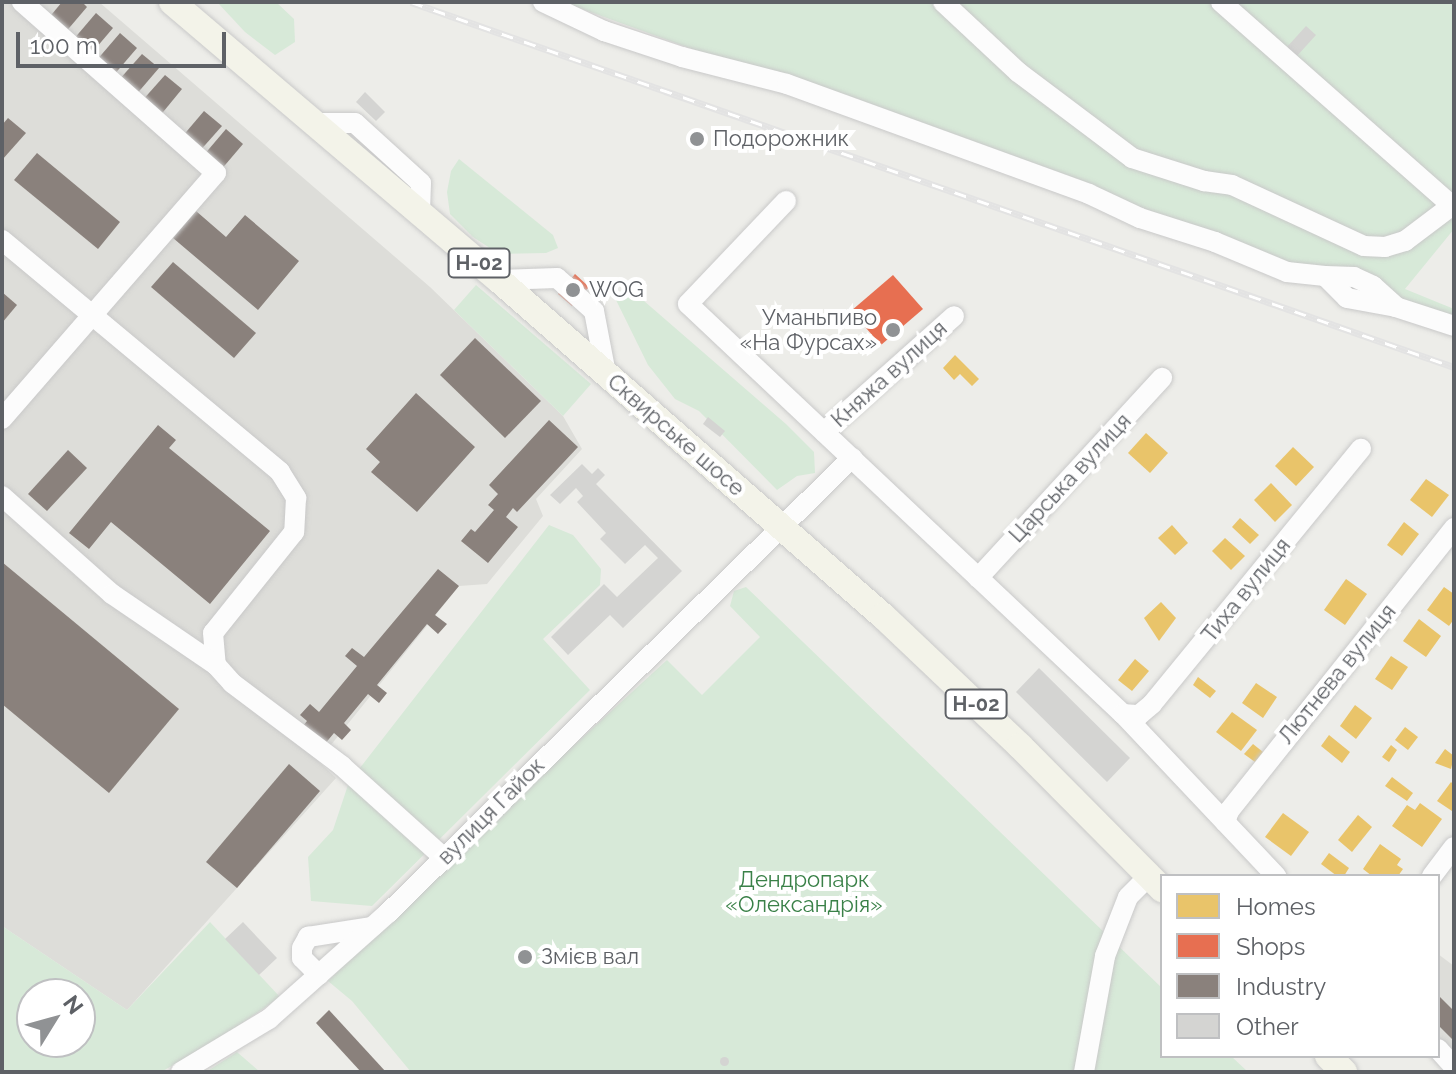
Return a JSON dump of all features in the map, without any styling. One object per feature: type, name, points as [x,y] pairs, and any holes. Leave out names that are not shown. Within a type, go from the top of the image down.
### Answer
[{"type":"main road","name":"Сквирське шосе","points":[[172,2],[499,280],[782,527],[998,724],[1156,882]]},
{"type":"street","points":[[2,419],[216,173],[22,2]]},
{"type":"street","points":[[543,2],[604,31],[682,57],[787,84],[1089,194],[1140,218],[1215,242],[1287,272],[1325,276],[1347,298],[1396,307],[1454,326]]},
{"type":"street","points":[[943,2],[1018,72],[1132,158],[1204,181],[1232,185],[1364,246],[1385,247],[1405,241],[1453,205],[1221,2]]},
{"type":"street","points":[[786,201],[688,304],[1123,714],[1274,874]]},
{"type":"street","points":[[2,240],[280,472],[296,498],[294,532],[213,633],[216,665]]},
{"type":"street","points":[[499,280],[557,278],[565,285],[594,311],[606,374]]},
{"type":"street","name":"Княжа вулиця","points":[[824,432],[954,316]]},
{"type":"street","name":"Царська вулиця","points":[[978,578],[1162,378]]},
{"type":"street","name":"Тиха вулиця","points":[[1123,714],[1139,715],[1152,704],[1361,449]]},
{"type":"street","name":"вулиця Гайок","points":[[181,1072],[269,1019],[372,927],[852,458]]},
{"type":"street","points":[[2,496],[112,594],[216,665],[232,683],[342,766],[444,858]]},
{"type":"street","name":"Лютнева вулиця","points":[[1225,822],[1229,811],[1454,528]]},
{"type":"street","points":[[1434,874],[1454,847]]},
{"type":"street","points":[[1084,1072],[1105,956],[1128,897],[1156,882]]},
{"type":"street","points":[[319,975],[302,958],[302,948],[308,937],[372,927]]},
{"type":"street","points":[[1440,1051],[1454,1067]]},
{"type":"shaded area","points":[[2,2],[99,2],[430,287],[563,416],[582,449],[536,499],[543,516],[487,584],[459,586],[318,761],[336,778],[127,1010],[96,989],[96,978],[79,978],[2,926]]},
{"type":"shaded area","points":[[1440,956],[1454,966],[1454,1056],[1440,1041]]},
{"type":"green space","points":[[217,2],[276,2],[294,19],[295,42],[275,55],[245,32]]},
{"type":"green space","points":[[563,2],[1454,2],[1454,229],[1405,289],[1454,309],[1454,326]]},
{"type":"green space","points":[[459,159],[553,235],[558,248],[546,253],[499,254],[473,237],[450,214],[447,192],[451,171]]},
{"type":"green space","points":[[476,285],[591,384],[563,416],[454,310]]},
{"type":"green space","points":[[620,291],[636,294],[786,424],[814,452],[815,473],[797,476],[777,490],[699,411],[675,399],[648,365],[616,300]]},
{"type":"green space","points":[[549,525],[573,535],[601,569],[600,585],[543,639],[590,690],[372,906],[311,901],[308,857],[333,830],[349,782]]},
{"type":"green space","name":"Дендропарк «Олександрія»","points":[[746,587],[1160,986],[1160,1058],[1233,1058],[1248,1072],[411,1072],[352,1001],[328,981],[525,790],[667,660],[702,695],[760,637],[730,606],[734,591]]},
{"type":"green space","points":[[210,922],[280,997],[216,1041],[161,1072],[2,1072],[2,926],[79,978],[16,978],[16,1058],[96,1058],[96,989],[127,1010]]},
{"type":"green space","points":[[237,1052],[260,1072],[206,1072]]},
{"type":"building: Homes","points":[[955,355],[979,379],[972,386],[960,374],[954,380],[943,368]]},
{"type":"building: Homes","points":[[1146,433],[1168,453],[1150,473],[1128,453]]},
{"type":"building: Homes","points":[[1293,447],[1314,467],[1296,486],[1275,466]]},
{"type":"building: Homes","points":[[1426,479],[1449,495],[1432,517],[1410,500]]},
{"type":"building: Homes","points":[[1271,483],[1292,505],[1275,522],[1254,500]]},
{"type":"building: Homes","points":[[1240,518],[1259,535],[1250,544],[1232,527]]},
{"type":"building: Homes","points":[[1404,522],[1419,534],[1402,556],[1387,545]]},
{"type":"building: Homes","points":[[1172,525],[1188,543],[1175,555],[1158,538]]},
{"type":"building: Homes","points":[[1225,538],[1245,556],[1231,570],[1212,551]]},
{"type":"building: Homes","points":[[1346,579],[1367,594],[1345,625],[1324,610]]},
{"type":"building: Homes","points":[[1444,587],[1454,594],[1454,619],[1449,626],[1427,610]]},
{"type":"building: Homes","points":[[1161,602],[1176,618],[1159,641],[1144,618]]},
{"type":"building: Homes","points":[[1419,619],[1441,636],[1426,657],[1403,641]]},
{"type":"building: Homes","points":[[1391,656],[1408,667],[1392,690],[1375,679]]},
{"type":"building: Homes","points":[[1135,659],[1149,671],[1132,691],[1118,680]]},
{"type":"building: Homes","points":[[1198,677],[1216,691],[1210,698],[1193,685]]},
{"type":"building: Homes","points":[[1256,683],[1277,697],[1263,718],[1242,703]]},
{"type":"building: Homes","points":[[1355,705],[1372,718],[1356,739],[1340,726]]},
{"type":"building: Homes","points":[[1232,712],[1257,730],[1241,751],[1216,732]]},
{"type":"building: Homes","points":[[1405,727],[1418,737],[1408,750],[1395,740]]},
{"type":"building: Homes","points":[[1329,735],[1350,752],[1342,763],[1321,746]]},
{"type":"building: Homes","points":[[1253,744],[1263,752],[1255,762],[1244,754]]},
{"type":"building: Homes","points":[[1391,745],[1397,750],[1389,762],[1382,757]]},
{"type":"building: Homes","points":[[1445,749],[1454,756],[1451,769],[1435,763]]},
{"type":"building: Homes","points":[[1392,777],[1413,793],[1407,801],[1385,786]]},
{"type":"building: Homes","points":[[1451,782],[1454,785],[1452,811],[1437,801]]},
{"type":"building: Homes","points":[[1420,803],[1442,819],[1422,847],[1392,826],[1407,805],[1415,810]]},
{"type":"building: Homes","points":[[1283,813],[1309,832],[1291,856],[1265,837]]},
{"type":"building: Homes","points":[[1358,815],[1372,827],[1352,852],[1338,840]]},
{"type":"building: Homes","points":[[1380,844],[1401,859],[1397,865],[1403,869],[1399,874],[1369,874],[1363,869]]},
{"type":"building: Homes","points":[[1329,853],[1349,868],[1345,874],[1334,874],[1321,864]]},
{"type":"building: Shops","name":"WOG","points":[[575,274],[589,287],[572,306],[558,294]]},
{"type":"building: Shops","points":[[893,275],[923,309],[881,345],[851,311]]},
{"type":"building: Industry","points":[[62,2],[82,2],[87,7],[64,34],[47,20]]},
{"type":"building: Industry","points":[[96,13],[113,28],[90,55],[73,40]]},
{"type":"building: Industry","points":[[120,33],[137,48],[113,76],[96,61]]},
{"type":"building: Industry","points":[[142,54],[159,68],[135,96],[118,81]]},
{"type":"building: Industry","points":[[165,75],[182,89],[159,117],[141,102]]},
{"type":"building: Industry","points":[[204,111],[222,126],[198,153],[181,138]]},
{"type":"building: Industry","points":[[8,118],[26,133],[2,160],[2,125]]},
{"type":"building: Industry","points":[[226,129],[243,144],[220,171],[203,156]]},
{"type":"building: Industry","points":[[37,153],[120,222],[98,249],[14,180]]},
{"type":"building: Industry","points":[[196,211],[226,237],[245,215],[299,261],[258,310],[173,238]]},
{"type":"building: Industry","points":[[173,262],[256,333],[234,358],[151,287]]},
{"type":"building: Industry","points":[[2,292],[17,305],[2,323]]},
{"type":"building: Industry","points":[[475,338],[541,401],[505,438],[440,375]]},
{"type":"building: Industry","points":[[416,393],[475,447],[417,512],[371,472],[380,462],[366,449]]},
{"type":"building: Industry","points":[[549,420],[578,447],[517,512],[513,508],[506,517],[518,527],[488,563],[461,541],[471,529],[475,532],[494,510],[488,505],[498,494],[489,485]]},
{"type":"building: Industry","points":[[158,425],[176,440],[169,448],[270,531],[210,604],[111,522],[89,549],[69,533]]},
{"type":"building: Industry","points":[[68,450],[87,468],[47,511],[28,494]]},
{"type":"building: Industry","points":[[2,562],[179,709],[109,793],[2,704]]},
{"type":"building: Industry","points":[[438,569],[459,586],[435,615],[447,624],[438,634],[427,624],[377,685],[387,693],[379,703],[368,694],[344,723],[351,730],[342,740],[334,733],[324,745],[302,727],[307,721],[300,715],[310,704],[319,712],[357,666],[345,656],[352,648],[364,657]]},
{"type":"building: Industry","points":[[289,764],[320,791],[237,888],[206,862]]},
{"type":"building: Industry","points":[[1440,997],[1454,1011],[1454,1041],[1440,1027]]},
{"type":"building: Industry","points":[[329,1010],[386,1072],[361,1072],[316,1023]]},
{"type":"building: Other","points":[[1306,26],[1316,35],[1297,56],[1287,47]]},
{"type":"building: Other","points":[[365,92],[385,112],[376,121],[356,102]]},
{"type":"building: Other","points":[[708,417],[725,431],[720,437],[703,424]]},
{"type":"building: Other","points":[[582,464],[592,474],[598,468],[605,475],[596,484],[682,571],[623,628],[610,615],[568,655],[551,637],[604,584],[617,597],[658,558],[645,545],[625,564],[600,539],[606,533],[577,502],[583,496],[576,488],[560,504],[550,495]]},
{"type":"building: Other","points":[[1039,668],[1130,758],[1107,782],[1016,692]]},
{"type":"building: Other","points":[[243,922],[277,958],[259,975],[225,939]]},
{"type":"building: Other","points":[[724,1057],[728,1061],[724,1065],[720,1061]]},
{"type":"railway","points":[[411,2],[1454,367]]},
{"type":"place","name":"Подорожник","points":[[697,139]]},
{"type":"place","name":"WOG","points":[[573,290]]},
{"type":"place","name":"Уманьпиво «На Фурсах»","points":[[893,330]]},
{"type":"place","name":"Змієв вал","points":[[525,957]]}]
